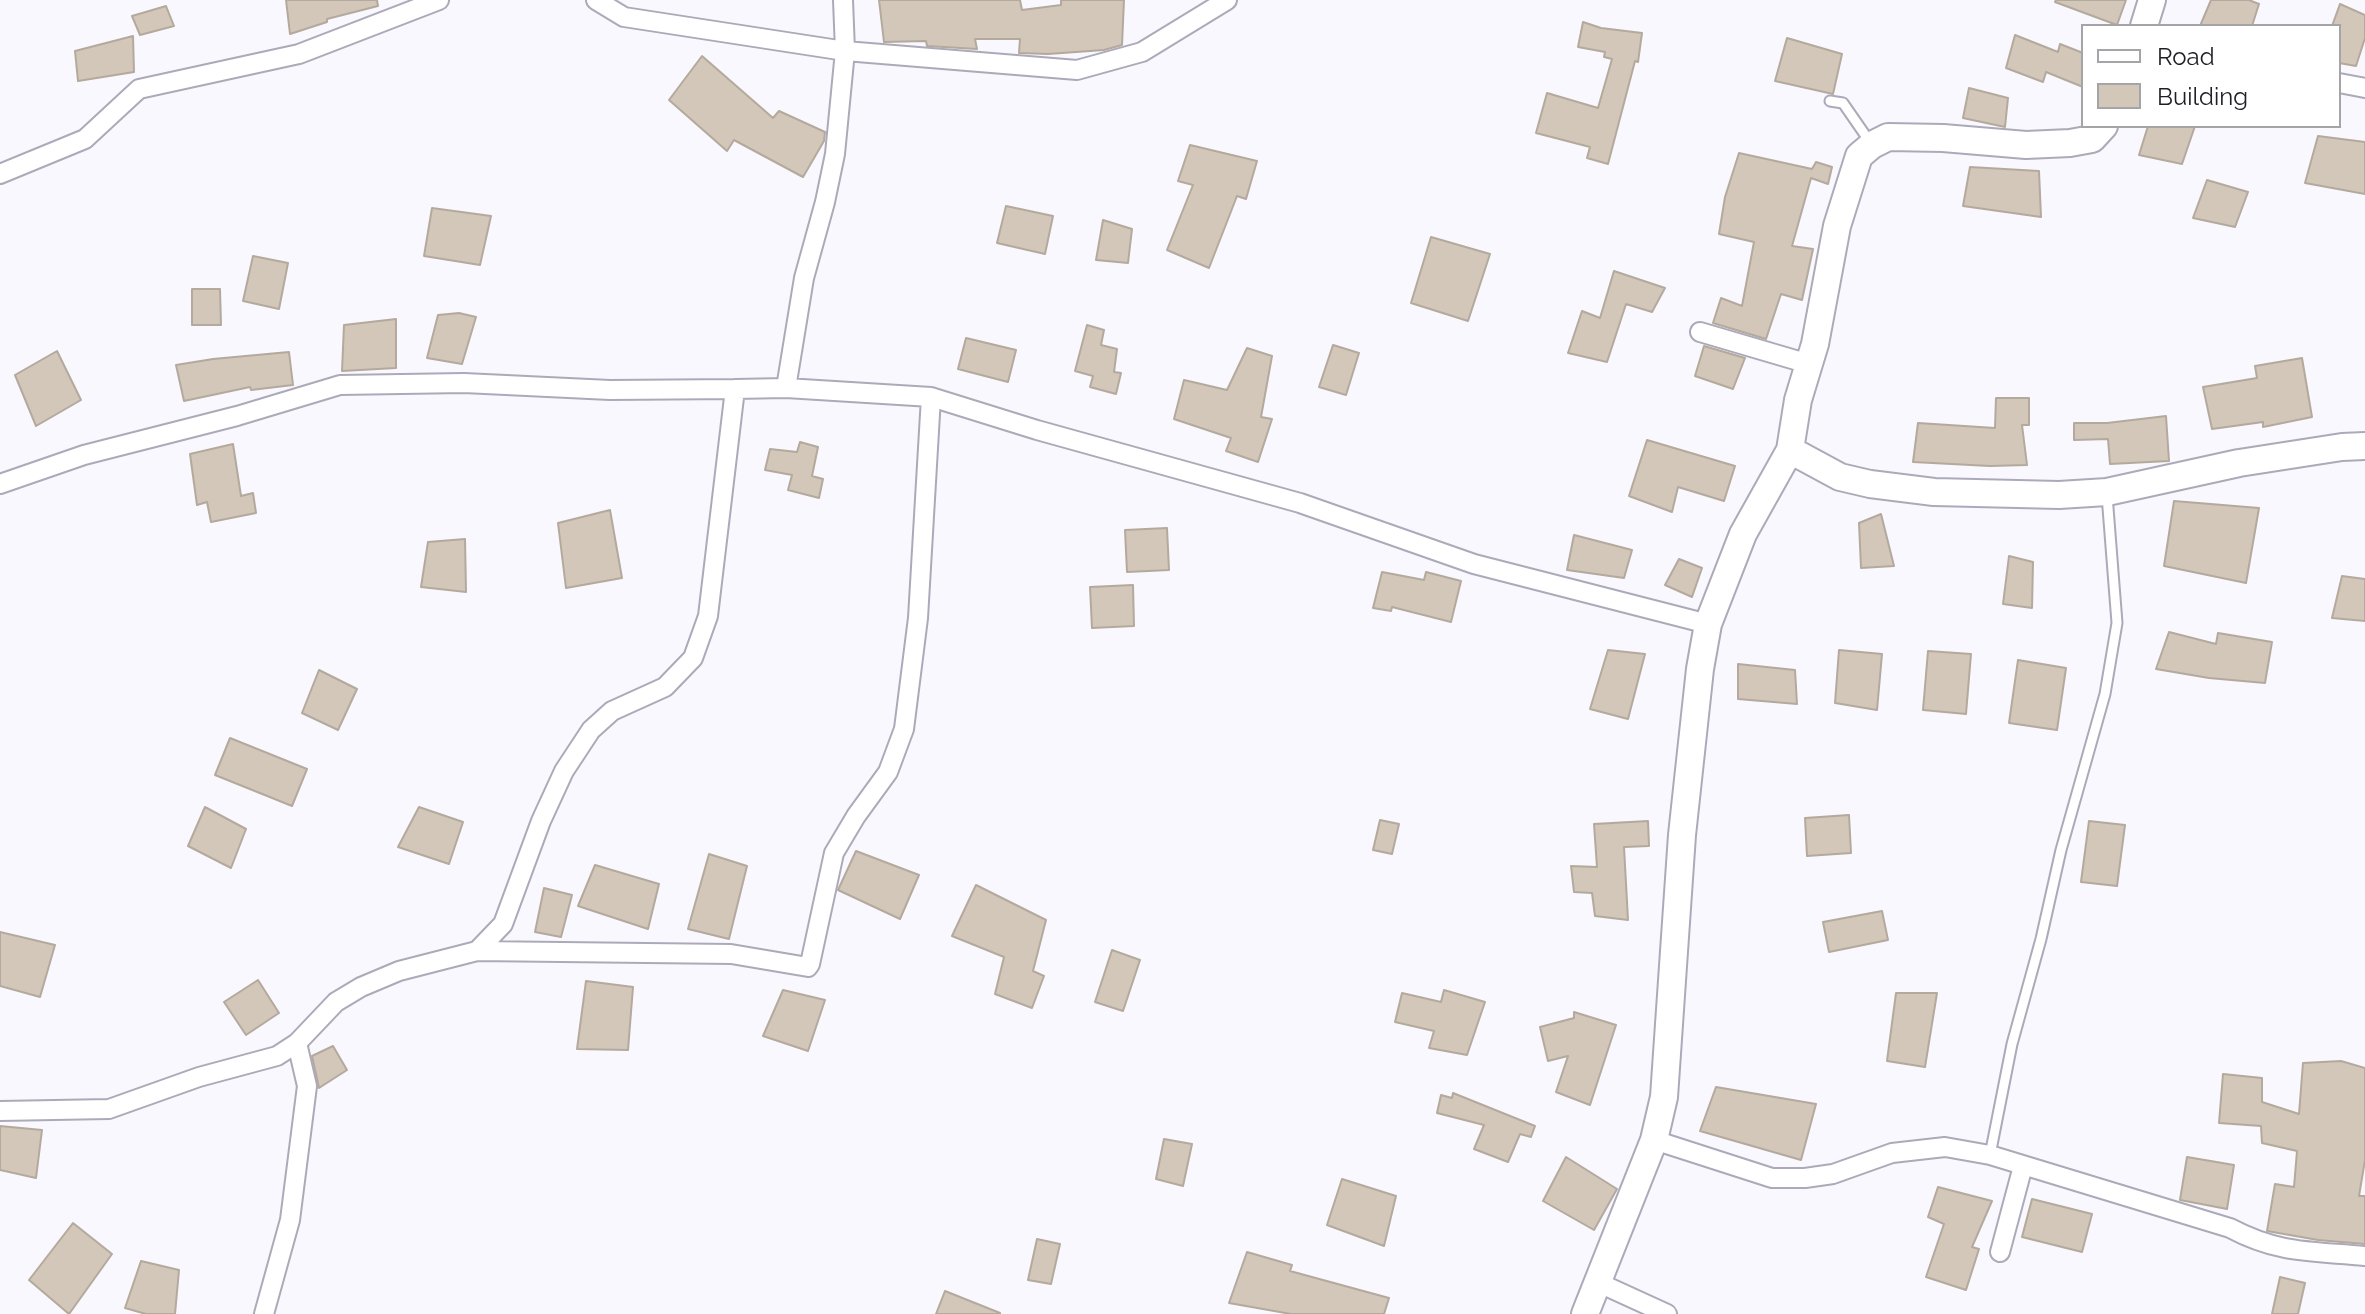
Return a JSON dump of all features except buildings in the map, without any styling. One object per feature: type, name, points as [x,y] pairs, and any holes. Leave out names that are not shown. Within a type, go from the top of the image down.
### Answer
[{"type":"street","points":[[0,174],[85,139],[139,89],[299,54],[439,0]]},
{"type":"street","points":[[596,0],[624,17],[845,51],[1077,70],[1142,52],[1227,0]]},
{"type":"street","points":[[786,388],[804,278],[835,154],[845,51],[843,0]]},
{"type":"street","points":[[2145,24],[2152,0]]},
{"type":"street","points":[[2341,83],[2365,88]]},
{"type":"street","points":[[1585,1314],[1654,1140],[1664,1097],[1682,835],[1700,669],[1708,624],[1743,534],[1790,450],[1798,400],[1815,344],[1837,226],[1859,156],[1888,137],[2026,145],[2092,139],[2102,128]]},
{"type":"street","points":[[1700,332],[1809,364]]},
{"type":"street","points":[[0,484],[84,455],[237,416],[340,385],[464,383],[610,390],[786,388],[931,397],[1037,430],[1300,503],[1474,564],[1708,624]]},
{"type":"street","points":[[477,951],[503,924],[541,821],[564,771],[591,730],[612,711],[665,687],[693,658],[708,616],[735,389]]},
{"type":"street","points":[[0,1111],[109,1109],[199,1077],[277,1056],[297,1043],[336,1002],[361,987],[399,971],[477,951],[731,954],[808,967],[834,853],[888,772],[904,729],[918,618],[931,397]]},
{"type":"street","points":[[1790,450],[1840,477],[1896,487],[1965,493],[2059,495],[2107,492],[2239,463],[2365,446]]},
{"type":"street","points":[[264,1314],[290,1220],[307,1086],[297,1043]]},
{"type":"street","points":[[1654,1140],[1772,1178],[1833,1174],[1892,1153],[1945,1147],[1990,1155],[2230,1228],[2277,1248],[2313,1254],[2365,1256]]},
{"type":"street","points":[[2000,1252],[2023,1166]]},
{"type":"street","points":[[1597,1282],[1667,1314]]},
{"type":"lane","points":[[1830,101],[1843,103],[1872,145]]},
{"type":"lane","points":[[1990,1155],[2012,1044],[2041,939],[2061,850],[2105,694],[2117,623],[2107,492]]}]
